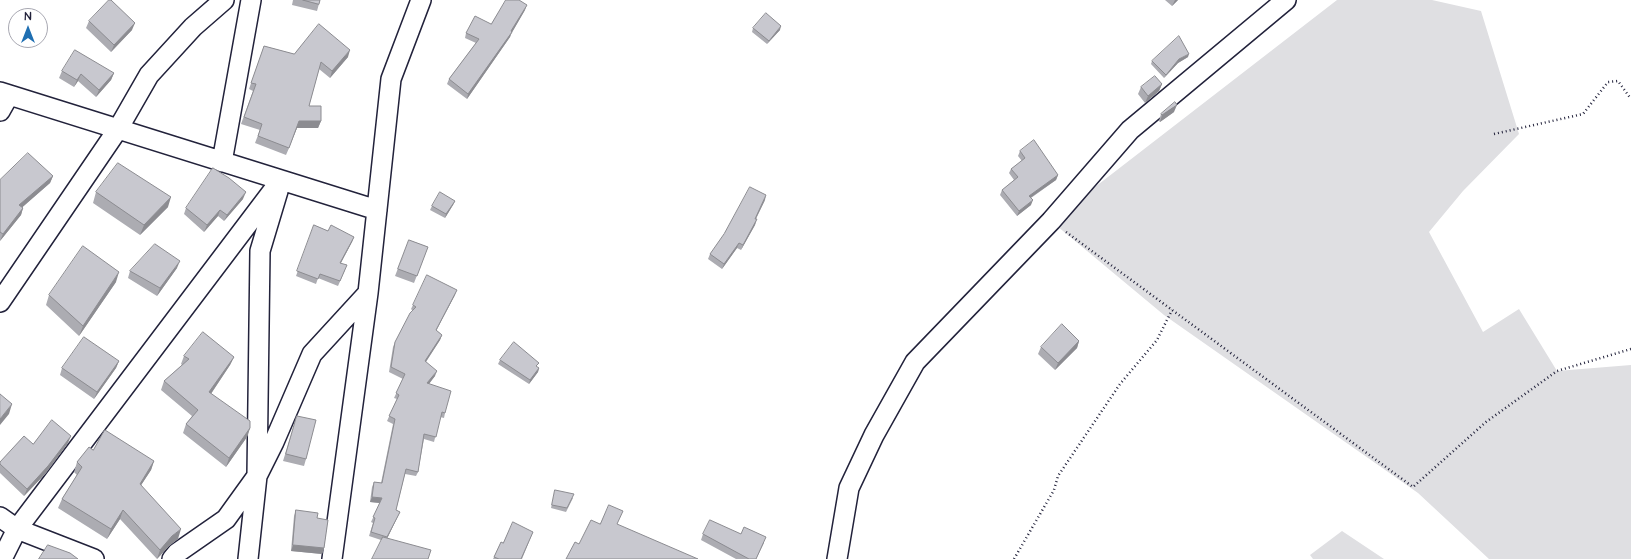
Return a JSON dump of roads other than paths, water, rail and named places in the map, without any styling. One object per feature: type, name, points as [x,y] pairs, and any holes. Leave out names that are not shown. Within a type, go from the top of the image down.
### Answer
[{"type":"street","points":[[0,302],[118,129],[149,75],[193,27],[224,0]]},
{"type":"street","points":[[222,162],[251,0]]},
{"type":"street","points":[[332,559],[368,293],[391,79],[421,0]]},
{"type":"street","points":[[837,559],[850,488],[874,435],[915,362],[1051,221],[1130,130],[1286,0]]},
{"type":"street","points":[[3,99],[118,129],[377,210]]},
{"type":"street","points":[[248,559],[257,476],[260,251],[281,180]]},
{"type":"street","points":[[2,559],[17,529],[281,180]]},
{"type":"street","points":[[172,559],[177,553],[226,519],[257,476],[274,442],[312,354],[368,293]]},
{"type":"street","points":[[0,517],[17,529],[94,559]]}]
